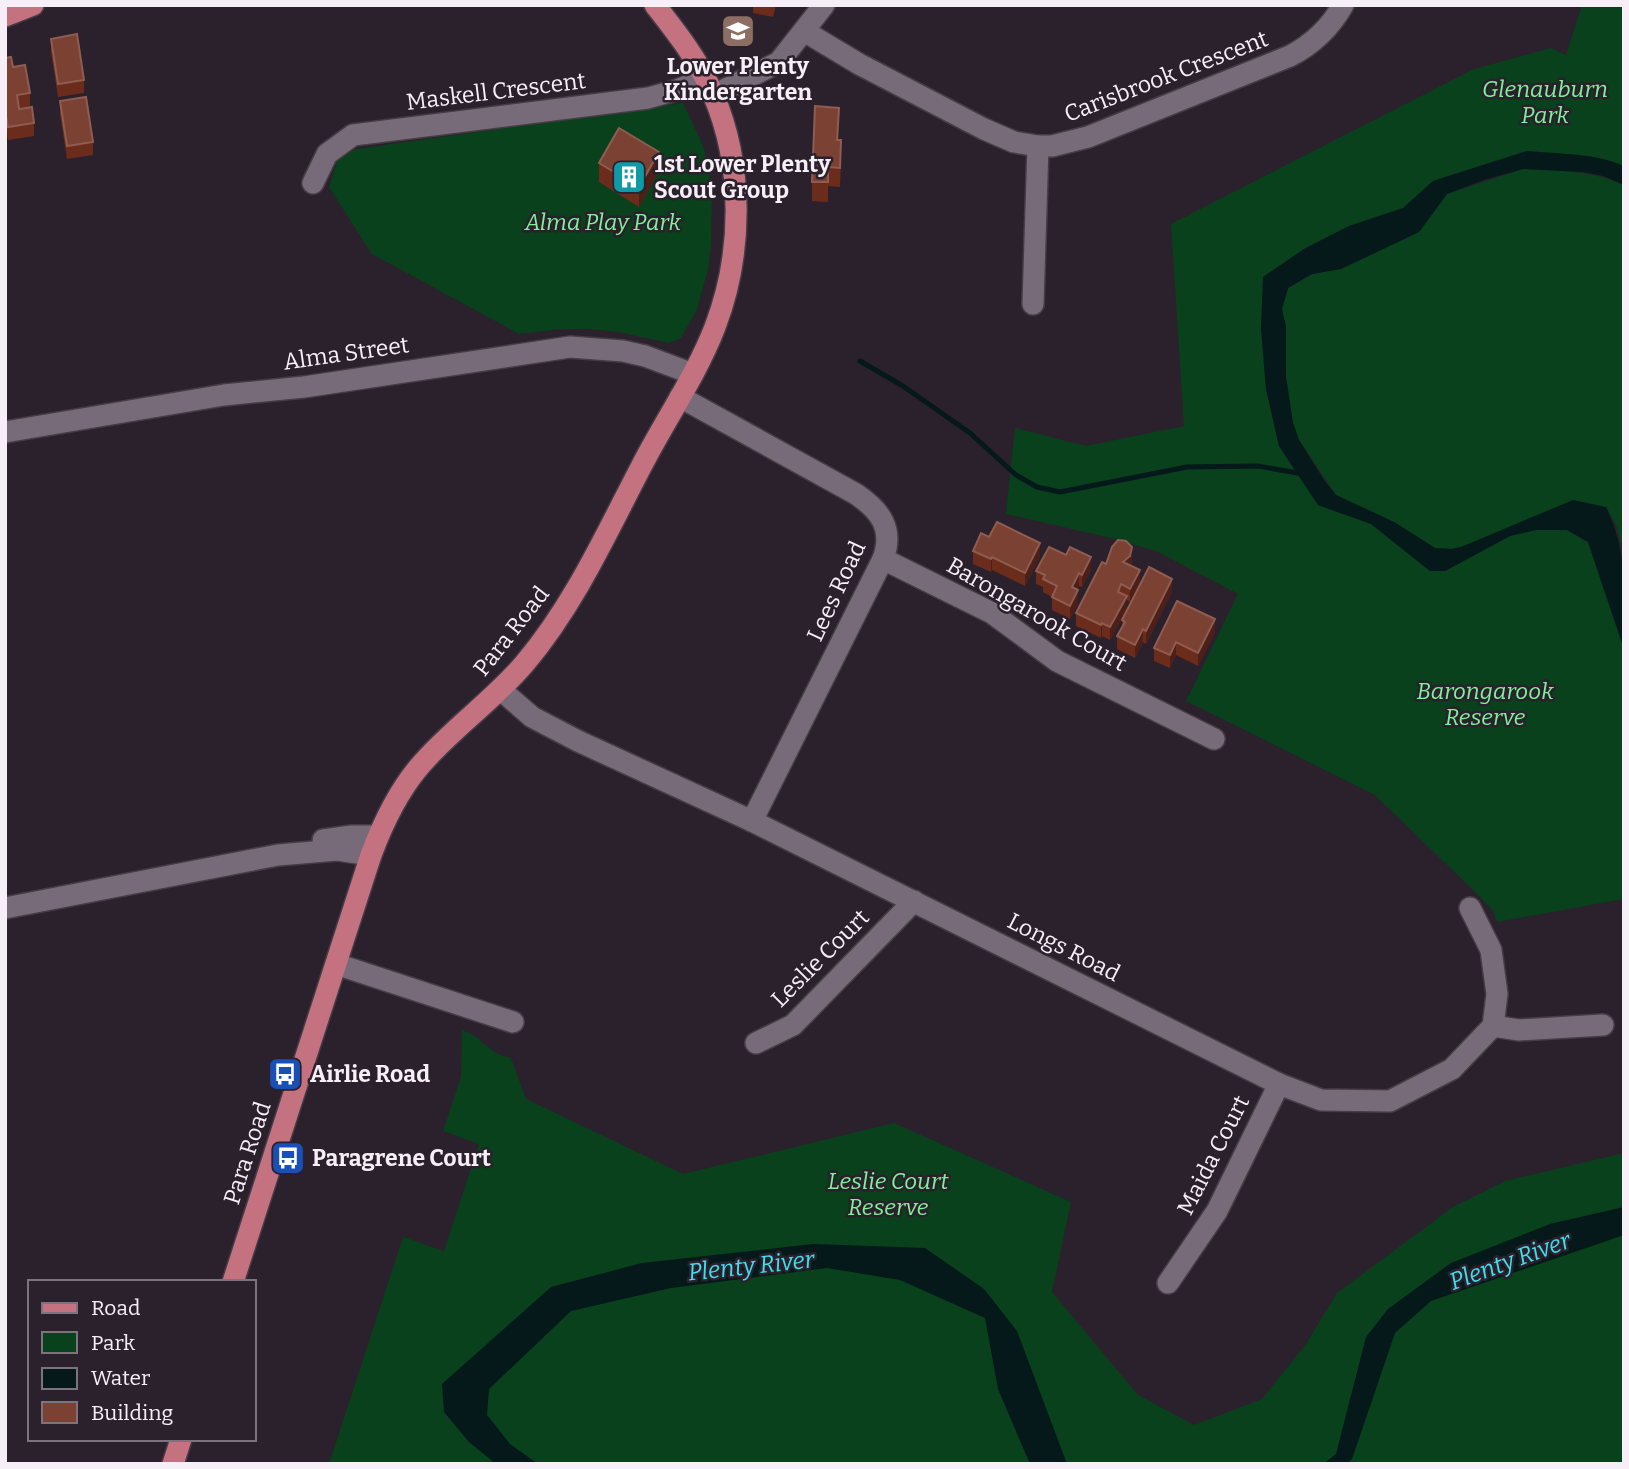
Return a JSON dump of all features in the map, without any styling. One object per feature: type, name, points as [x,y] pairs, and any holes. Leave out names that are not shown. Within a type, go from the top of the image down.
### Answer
[{"type":"main road","points":[[5,16],[33,5]]},
{"type":"main road","name":"Para Road","points":[[234,1280],[374,846],[388,813],[419,767],[501,690],[526,662],[569,601],[693,374],[723,304],[736,240],[733,166],[728,140],[710,86],[675,30],[655,5]]},
{"type":"main road","points":[[173,1464],[180,1441]]},
{"type":"street","name":"Maskell Crescent","points":[[313,183],[327,154],[353,135],[648,98],[691,86],[710,86],[779,62],[824,5]]},
{"type":"street","name":"Carisbrook Crescent","points":[[804,31],[859,65],[984,129],[1014,142],[1052,146],[1088,137],[1290,56],[1325,31],[1343,5]]},
{"type":"street","points":[[1033,304],[1038,146]]},
{"type":"street","name":"Alma Street","points":[[5,432],[224,395],[304,387],[570,347],[623,351],[645,356],[693,374]]},
{"type":"street","name":"Lees Road","points":[[680,397],[868,501],[877,510],[887,531],[888,541],[883,559],[752,821]]},
{"type":"street","name":"Barongarook Court","points":[[883,559],[998,617],[1057,662],[1209,729]]},
{"type":"street","name":"Longs Road","points":[[501,690],[523,711],[549,726],[752,821],[1279,1084],[1321,1100],[1390,1101],[1452,1069],[1493,1026]]},
{"type":"street","points":[[5,908],[278,855],[374,846]]},
{"type":"street","name":"Leslie Court","points":[[756,1043],[793,1025],[914,901]]},
{"type":"street","points":[[1470,908],[1491,950],[1497,993],[1493,1026],[1519,1030],[1603,1025]]},
{"type":"street","points":[[336,964],[513,1022]]},
{"type":"street","name":"Maida Court","points":[[1168,1283],[1217,1212],[1279,1084]]},
{"type":"green space","name":"Barongarook Reserve","points":[[1582,5],[1624,5],[1624,166],[1584,156],[1527,151],[1433,181],[1403,208],[1349,226],[1304,249],[1264,277],[1261,328],[1266,389],[1279,446],[1318,505],[1371,524],[1430,571],[1445,571],[1510,536],[1536,530],[1567,530],[1588,542],[1624,649],[1624,899],[1497,922],[1493,911],[1478,895],[1375,795],[1186,701],[1238,594],[1156,551],[1006,514],[1015,428],[1086,446],[1184,426],[1171,224],[1474,69],[1551,48],[1566,55]]},
{"type":"green space","name":"Alma Play Park","points":[[683,103],[703,146],[709,168],[712,194],[711,245],[708,270],[696,312],[681,338],[669,343],[590,329],[519,334],[372,254],[329,187],[338,158],[356,149]]},
{"type":"green space","points":[[1523,169],[1587,174],[1624,185],[1624,556],[1617,527],[1606,507],[1452,549],[1435,548],[1394,522],[1336,495],[1299,440],[1293,423],[1286,377],[1286,327],[1282,309],[1288,288],[1312,274],[1341,269],[1419,232],[1447,194]]},
{"type":"green space","name":"Leslie Court Reserve","points":[[462,1030],[497,1053],[511,1058],[526,1099],[683,1174],[894,1123],[1071,1202],[1052,1292],[1138,1395],[1194,1425],[1262,1399],[1306,1344],[1337,1293],[1453,1207],[1505,1181],[1624,1153],[1624,1464],[329,1464],[403,1237],[444,1251],[479,1144],[443,1131],[461,1077]]},
{"type":"water","points":[[1527,151],[1577,155],[1613,162],[1624,166],[1624,185],[1603,176],[1583,172],[1523,169],[1484,180],[1447,194],[1419,232],[1341,269],[1312,274],[1288,288],[1282,309],[1286,327],[1286,377],[1293,423],[1299,440],[1336,495],[1394,522],[1435,548],[1461,547],[1573,500],[1606,507],[1619,542],[1622,559],[1624,649],[1588,542],[1567,530],[1536,530],[1510,536],[1445,571],[1430,571],[1371,524],[1318,505],[1279,446],[1266,389],[1261,328],[1263,277],[1304,249],[1349,226],[1403,208],[1433,181]]},
{"type":"water","name":"Plenty River","points":[[1624,1207],[1624,1235],[1431,1301],[1395,1333],[1352,1459],[1347,1464],[1323,1464],[1336,1454],[1366,1337],[1388,1309],[1451,1263],[1550,1224]]},
{"type":"water","name":"Plenty River","points":[[813,1244],[925,1248],[984,1289],[1017,1331],[1067,1464],[1030,1464],[998,1389],[985,1318],[900,1280],[827,1268],[671,1288],[571,1311],[489,1389],[487,1415],[510,1444],[538,1464],[496,1464],[469,1442],[444,1412],[442,1384],[551,1287],[642,1263]]},
{"type":"building","points":[[77,34],[84,80],[58,84],[51,39]]},
{"type":"building","points":[[11,57],[13,67],[25,65],[30,93],[17,95],[19,109],[32,107],[34,123],[8,127],[5,110],[5,58]]},
{"type":"building","points":[[86,97],[93,142],[67,146],[60,101]]},
{"type":"building","points":[[815,106],[839,108],[837,140],[841,140],[840,168],[828,167],[828,182],[812,182]]},
{"type":"building","points":[[619,128],[659,152],[639,187],[599,163]]},
{"type":"building","points":[[997,522],[1040,543],[1025,573],[973,551],[981,533],[989,537]]},
{"type":"building","points":[[1118,540],[1126,541],[1132,547],[1130,556],[1123,562],[1140,570],[1130,589],[1121,584],[1118,592],[1127,596],[1110,627],[1076,613],[1102,562],[1106,564],[1112,547]]},
{"type":"building","points":[[1049,547],[1066,555],[1070,547],[1091,557],[1072,587],[1078,590],[1070,606],[1052,597],[1057,586],[1043,579],[1045,575],[1036,571]]},
{"type":"building","points":[[1149,567],[1172,579],[1146,631],[1143,629],[1135,645],[1117,636],[1125,622],[1122,620]]},
{"type":"building","points":[[1177,601],[1215,619],[1198,653],[1176,642],[1170,655],[1154,648]]},
{"type":"waterway","points":[[860,361],[903,386],[970,433],[1016,475],[1037,487],[1060,492],[1187,467],[1258,466],[1303,474]]},
{"type":"place","name":"Lower Plenty Kindergarten","points":[[738,31]]},
{"type":"place","name":"1st Lower Plenty Scout Group","points":[[629,177]]},
{"type":"place","name":"Airlie Road","points":[[285,1074]]},
{"type":"place","name":"Paragrene Court","points":[[288,1158]]},
{"type":"park label","name":"Glenauburn Park","points":[[1545,102]]}]
